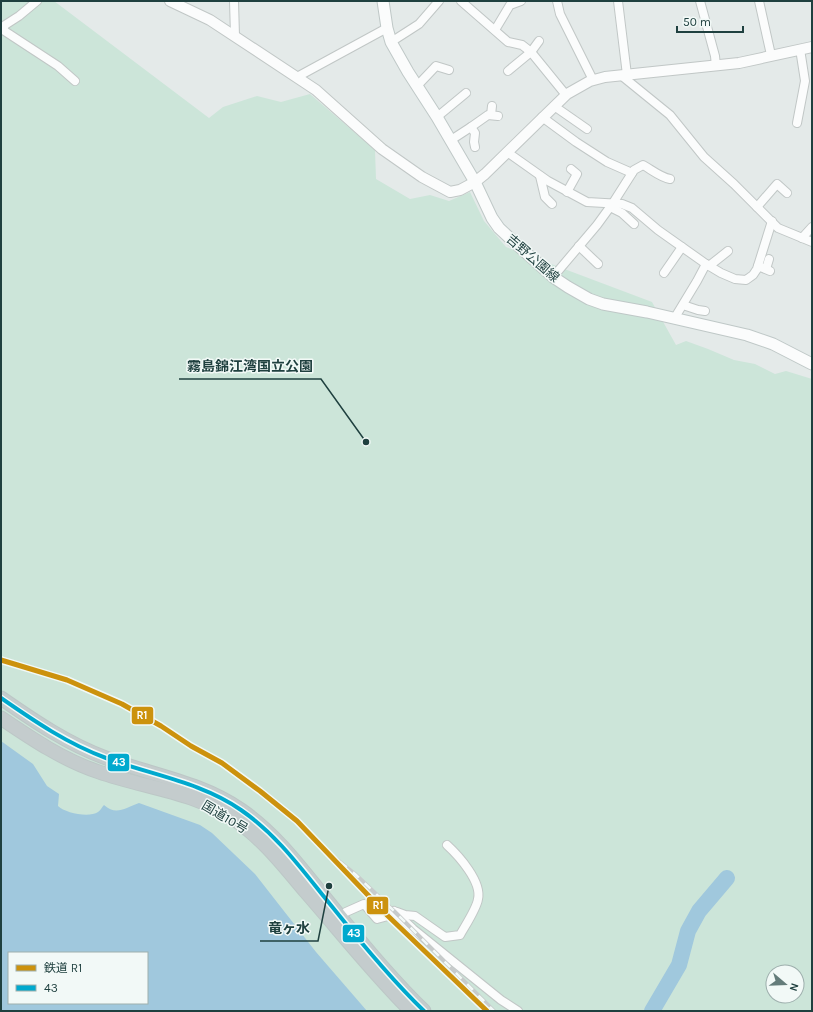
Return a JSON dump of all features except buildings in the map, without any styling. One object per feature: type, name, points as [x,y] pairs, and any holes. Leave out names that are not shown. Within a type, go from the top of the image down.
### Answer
[{"type":"highway","name":"国道10号","points":[[1,698],[47,729],[76,745],[107,758],[182,782],[210,793],[234,805],[255,820],[280,843],[408,996],[424,1011]]},
{"type":"highway","name":"国道10号","points":[[1,718],[37,742],[72,762],[99,772],[177,793],[218,810],[235,820],[253,834],[274,854],[384,985],[411,1011]]},
{"type":"main road","name":"吉野公園線","points":[[383,1],[387,28],[391,42],[451,140],[492,218],[499,228],[553,277],[589,299],[603,304],[647,312],[754,337],[773,344],[812,364]]},
{"type":"street","points":[[36,1],[19,16],[5,25],[3,30],[58,66],[75,81]]},
{"type":"street","points":[[170,1],[210,20],[297,77],[331,102],[382,149],[422,177],[450,192],[460,190],[485,174],[566,95],[593,80],[605,77],[716,66],[812,46]]},
{"type":"street","points":[[234,1],[235,36]]},
{"type":"street","points":[[391,42],[419,24],[439,1]]},
{"type":"street","points":[[461,1],[508,42],[522,45],[531,52],[566,95]]},
{"type":"street","points":[[495,30],[510,5],[521,1]]},
{"type":"street","points":[[557,1],[560,14],[593,80]]},
{"type":"street","points":[[618,1],[625,75],[670,115],[704,157],[778,228],[812,242]]},
{"type":"street","points":[[700,1],[715,56],[716,66]]},
{"type":"street","points":[[759,1],[771,55]]},
{"type":"street","points":[[297,77],[387,28]]},
{"type":"street","points":[[508,71],[531,52],[539,41]]},
{"type":"street","points":[[798,123],[805,81],[800,49]]},
{"type":"street","points":[[417,86],[436,66],[450,70]]},
{"type":"street","points":[[437,117],[466,93]]},
{"type":"street","points":[[451,140],[488,115],[494,116],[492,106]]},
{"type":"street","points":[[554,106],[587,129]]},
{"type":"street","points":[[542,117],[576,142],[607,162],[632,173]]},
{"type":"street","points":[[471,127],[475,133],[475,147]]},
{"type":"street","points":[[507,152],[540,176],[587,202],[612,205],[622,204],[632,208],[658,230],[707,265],[735,279],[746,280],[754,276],[772,221]]},
{"type":"street","points":[[553,277],[580,246],[612,205],[634,170],[643,166],[670,179]]},
{"type":"street","points":[[567,192],[577,174],[570,169]]},
{"type":"street","points":[[540,176],[545,197],[552,204]]},
{"type":"street","points":[[757,207],[777,184],[787,193]]},
{"type":"street","points":[[612,205],[634,224]]},
{"type":"street","points":[[802,238],[812,227]]},
{"type":"street","points":[[580,246],[598,264]]},
{"type":"street","points":[[664,273],[682,247]]},
{"type":"street","points":[[674,319],[707,265],[728,251]]},
{"type":"street","points":[[758,266],[768,270],[770,259]]},
{"type":"street","points":[[683,305],[705,311]]},
{"type":"street","points":[[394,911],[405,915],[415,916],[445,937],[460,935],[478,900],[478,888],[472,876],[454,852],[446,845]]},
{"type":"street","points":[[341,917],[346,912],[364,904],[377,919],[388,916],[394,911]]},
{"type":"street","points":[[394,911],[413,929],[501,1000],[518,1011]]},
{"type":"green space","points":[[1,1],[54,1],[209,118],[223,107],[257,96],[281,102],[310,94],[375,150],[376,179],[410,199],[430,195],[449,201],[470,192],[484,221],[506,247],[652,302],[676,345],[686,341],[734,360],[755,364],[775,374],[786,371],[812,379],[812,1011],[1,1011]]},
{"type":"water","points":[[1,741],[33,764],[47,786],[59,794],[58,806],[61,809],[71,813],[89,815],[100,811],[104,805],[117,811],[139,803],[200,825],[212,833],[255,874],[316,952],[367,1011],[1,1011]]},
{"type":"waterway","points":[[652,1011],[679,965],[688,931],[699,911],[727,878]]},
{"type":"railway","points":[[1,660],[67,680],[122,704],[222,763],[297,821],[324,849],[355,874],[394,911],[494,1011]]},
{"type":"rail line","name":"R1","points":[[1,660],[67,680],[122,704],[222,763],[297,821],[388,916],[487,1011]]},
{"type":"transit line","name":"43","points":[[1,698],[78,746],[123,764],[209,792],[226,800],[255,820],[302,869],[378,962],[424,1011]]},
{"type":"place","name":"霧島錦江湾国立公園","points":[[366,442]]},
{"type":"place","name":"竜ヶ水","points":[[329,886]]}]
